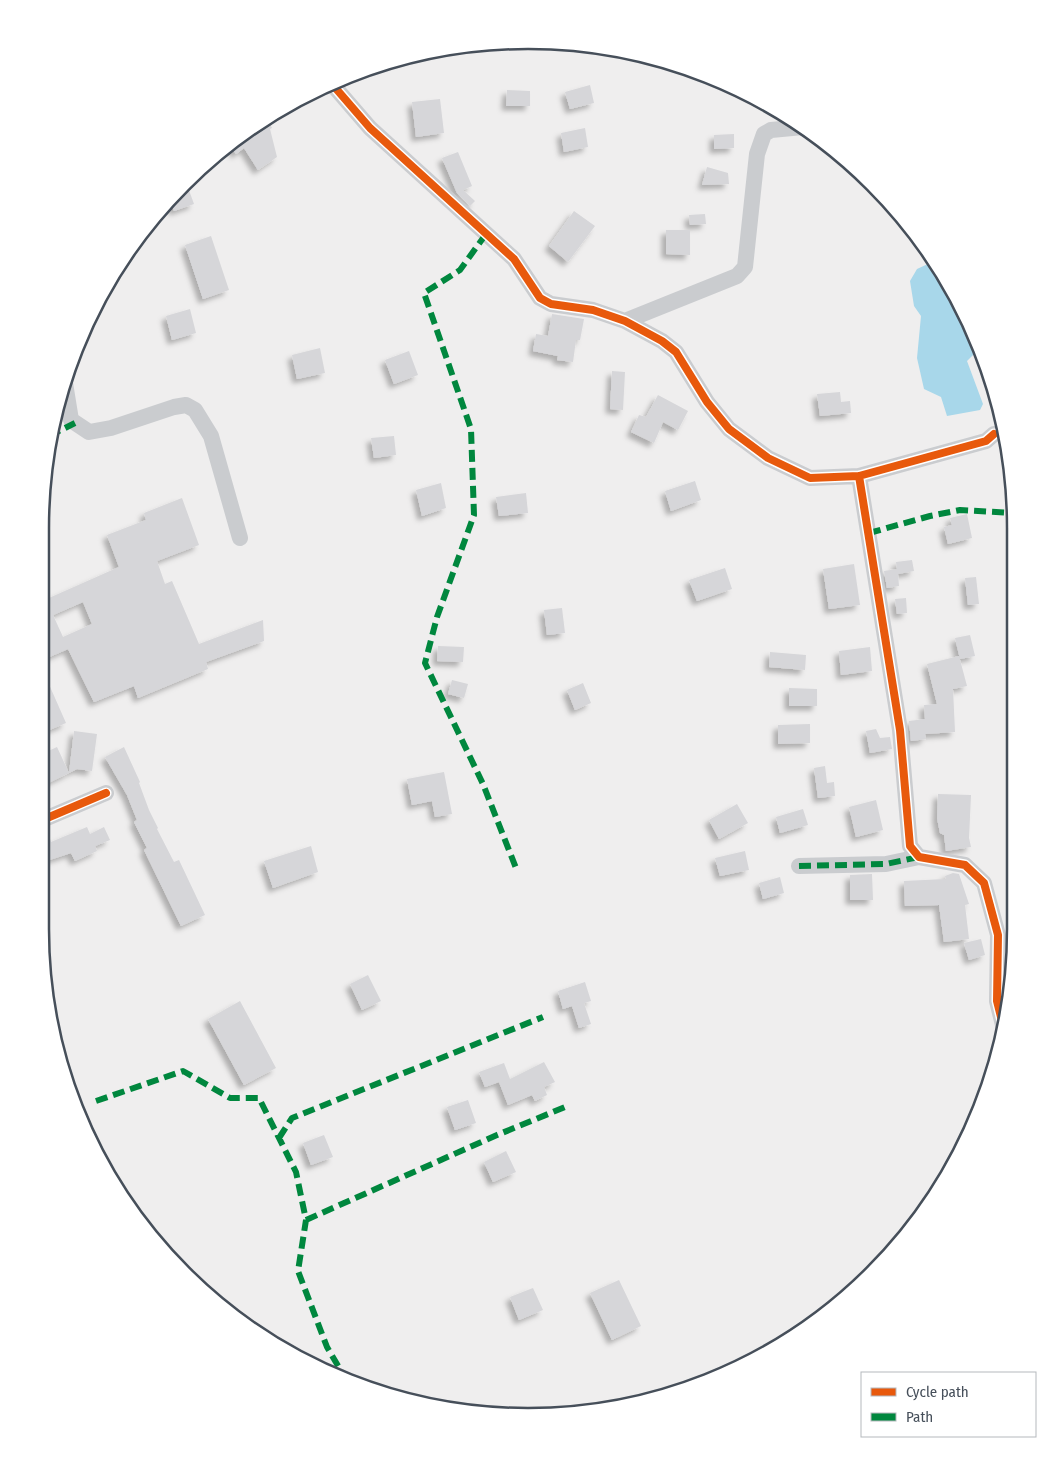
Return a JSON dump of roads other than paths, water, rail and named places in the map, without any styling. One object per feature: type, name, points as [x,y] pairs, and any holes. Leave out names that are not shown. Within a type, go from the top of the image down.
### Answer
[{"type":"street","points":[[336,89],[370,128],[514,259],[540,298],[552,304],[593,310],[625,321],[662,341],[676,352],[707,402],[729,429],[768,458],[810,478],[859,476],[986,441],[994,434]]},
{"type":"street","points":[[625,321],[737,276],[745,267],[757,154],[764,134],[771,130],[791,128]]},
{"type":"street","points":[[67,397],[70,420],[89,432],[111,428],[174,407],[186,405],[195,410],[212,436],[240,538]]},
{"type":"street","points":[[859,476],[900,730],[910,846],[919,858]]},
{"type":"street","points":[[49,817],[106,793]]},
{"type":"street","points":[[799,866],[886,864],[919,858],[966,865],[984,882],[998,935],[997,1001],[1000,1012]]},
{"type":"water","points":[[927,264],[943,288],[971,345],[974,354],[967,361],[983,404],[980,410],[947,416],[941,397],[924,389],[917,358],[921,316],[914,306],[910,281],[917,269]]}]
